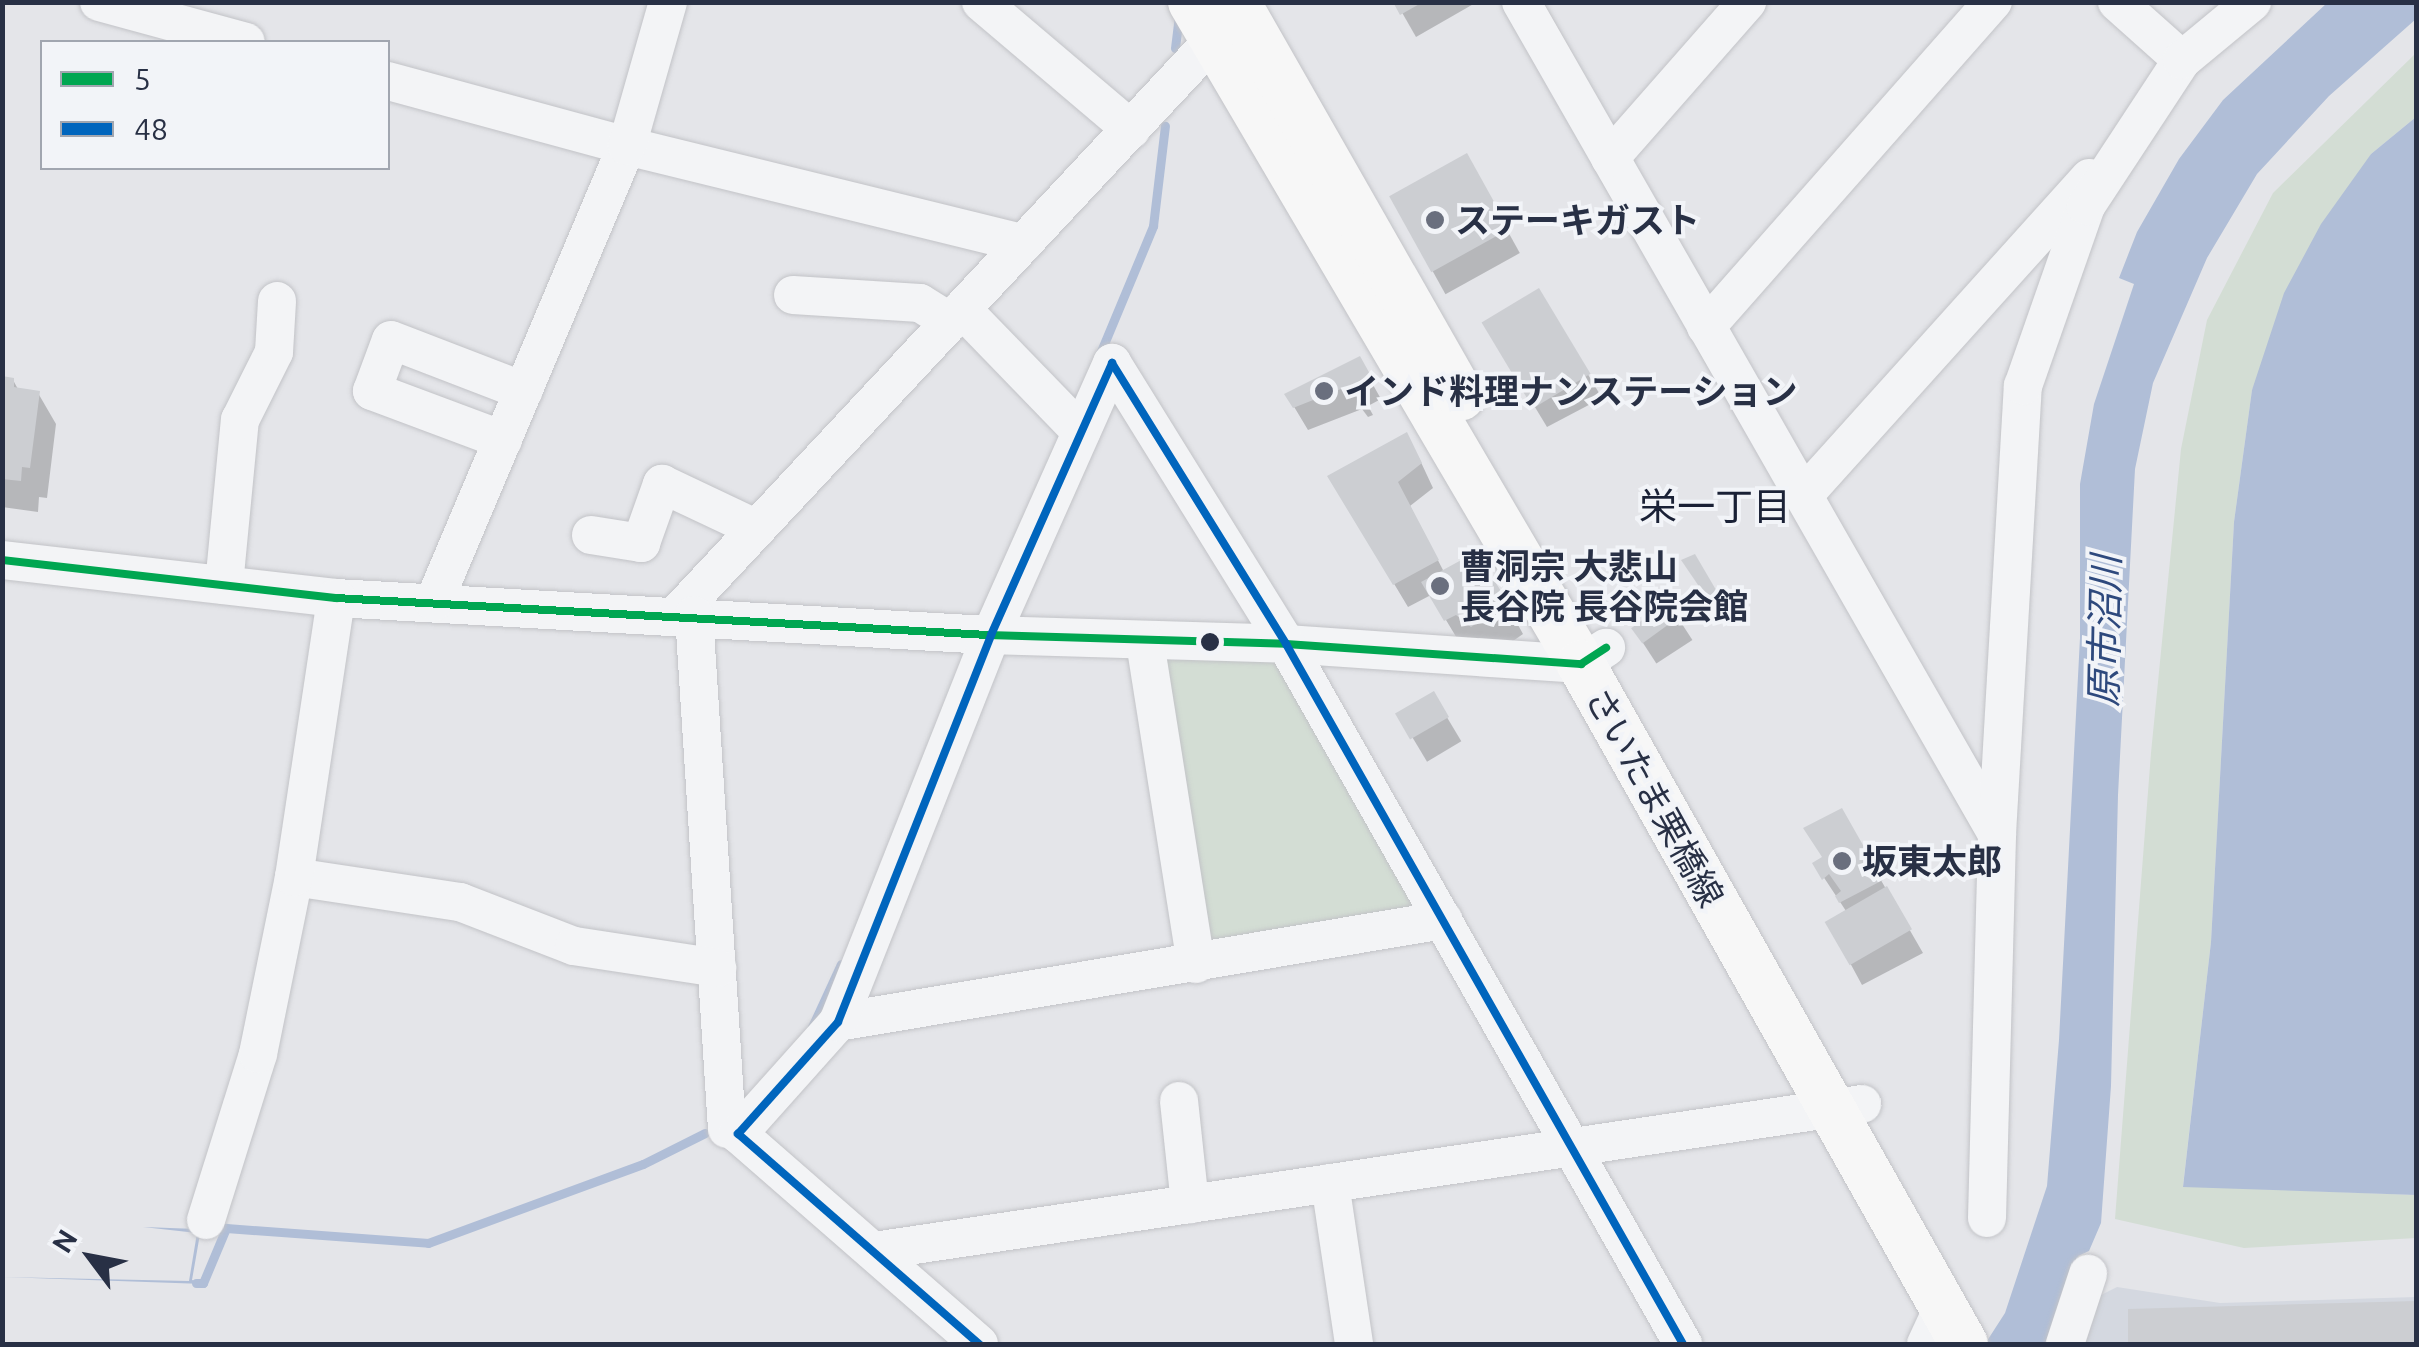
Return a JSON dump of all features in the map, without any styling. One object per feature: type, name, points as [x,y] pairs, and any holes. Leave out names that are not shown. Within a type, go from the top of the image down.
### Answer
[{"type":"main road","name":"さいたま栗橋線","points":[[1226,12],[1846,1106],[1960,1332]]},
{"type":"street","points":[[99,2],[239,40]]},
{"type":"street","points":[[434,602],[628,146],[668,2]]},
{"type":"street","points":[[981,2],[1131,129]]},
{"type":"street","points":[[1522,2],[1997,834]]},
{"type":"street","points":[[1610,158],[1747,2]]},
{"type":"street","points":[[1706,327],[1993,2]]},
{"type":"street","points":[[2117,2],[2182,60]]},
{"type":"street","points":[[1988,1218],[1997,834],[2024,386],[2086,206],[2132,130],[2182,60],[2252,2]]},
{"type":"street","points":[[727,1129],[686,615],[757,529],[1131,129],[1226,12]]},
{"type":"street","points":[[390,82],[628,146],[1022,243]]},
{"type":"street","points":[[1803,496],[2132,130]]},
{"type":"street","points":[[793,295],[920,303],[956,315],[1074,425]]},
{"type":"street","points":[[224,585],[240,420],[274,352],[278,300]]},
{"type":"street","points":[[503,440],[372,391],[391,340],[524,391]]},
{"type":"street","points":[[979,1344],[738,1134],[838,1022],[983,635],[1074,425],[1112,363],[1286,644],[1683,1344]]},
{"type":"street","points":[[591,536],[641,543],[662,484],[757,529]]},
{"type":"street","points":[[2,560],[336,598],[686,615],[983,635],[1594,656]]},
{"type":"street","points":[[206,1220],[258,1054],[294,877],[336,598]]},
{"type":"street","points":[[1145,642],[1196,964]]},
{"type":"street","points":[[294,877],[460,902],[574,946],[717,968]]},
{"type":"street","points":[[838,1022],[1442,920]]},
{"type":"street","points":[[1179,1101],[1190,1204]]},
{"type":"street","points":[[874,1251],[1846,1106]]},
{"type":"street","points":[[1330,1183],[1354,1344]]},
{"type":"street","points":[[2065,1344],[2088,1274]]},
{"type":"shaded area","points":[[2416,53],[2416,117],[2371,154],[2252,390],[2234,522],[2211,942],[2183,1186],[2416,1195],[2416,1238],[2244,1248],[2115,1219],[2151,753],[2181,449],[2207,320],[2273,193]]},
{"type":"shaded area","points":[[1279,657],[1418,916],[1208,952],[1166,660]]},
{"type":"shaded area","points":[[2117,1287],[2220,1303],[2416,1297],[2416,1344],[2078,1344],[2093,1299]]},
{"type":"water","name":"原市沼川","points":[[2327,3],[2416,3],[2416,19],[2329,96],[2257,174],[2207,258],[2153,383],[2135,469],[2118,795],[2111,1086],[2101,1223],[2089,1251],[2078,1256],[2049,1344],[1985,1344],[2005,1313],[2047,1186],[2059,1040],[2080,638],[2080,484],[2094,404],[2134,284],[2119,278],[2137,232],[2179,159],[2223,100]]},
{"type":"water","points":[[2416,117],[2416,1195],[2183,1187],[2211,942],[2234,522],[2252,390],[2284,293],[2321,224],[2371,154]]},
{"type":"water","points":[[143,1227],[197,1229],[200,1234],[192,1280],[204,1284],[3,1277],[189,1281],[197,1233]]},
{"type":"building","points":[[1393,2],[1423,2],[1400,15]]},
{"type":"building","points":[[1467,153],[1509,229],[1431,272],[1389,196]]},
{"type":"building","points":[[1539,288],[1591,374],[1533,408],[1482,323]]},
{"type":"building","points":[[1360,356],[1370,374],[1357,382],[1362,391],[1353,395],[1346,387],[1293,408],[1284,394]]},
{"type":"building","points":[[2,376],[14,378],[14,387],[40,391],[30,468],[22,467],[21,481],[2,479]]},
{"type":"building","points":[[1407,432],[1422,463],[1398,482],[1439,560],[1393,585],[1327,476]]},
{"type":"building","points":[[1476,552],[1508,602],[1471,627],[1456,615],[1444,621],[1421,582]]},
{"type":"building","points":[[1695,554],[1719,595],[1709,601],[1681,560]]},
{"type":"building","points":[[1670,600],[1681,615],[1642,644],[1631,628]]},
{"type":"building","points":[[1434,691],[1449,717],[1410,739],[1395,714]]},
{"type":"building","points":[[1842,808],[1872,861],[1864,866],[1870,876],[1878,871],[1883,880],[1839,903],[1835,896],[1841,891],[1829,874],[1822,880],[1812,863],[1822,857],[1803,828]]},
{"type":"building","points":[[1887,886],[1912,929],[1850,965],[1825,922]]},
{"type":"building","points":[[2416,1301],[2416,1344],[2128,1344],[2128,1309]]},
{"type":"waterway","points":[[1175,48],[1179,14]]},
{"type":"waterway","points":[[1099,356],[1153,226],[1165,126]]},
{"type":"waterway","points":[[812,1027],[841,964]]},
{"type":"waterway","points":[[196,1283],[203,1283],[226,1228],[428,1243],[643,1164],[705,1133]]},
{"type":"transit line","name":"48","points":[[979,1344],[738,1134],[838,1022],[991,635],[1112,363],[1286,644],[1683,1344]]},
{"type":"transit line","name":"5","points":[[2,560],[336,598],[988,635],[1286,644],[1581,664],[1606,648]]},
{"type":"place","name":"ステーキガスト","points":[[1435,220]]},
{"type":"place","name":"インド料理ナンステーション","points":[[1324,391]]},
{"type":"place","name":"曹洞宗 大悲山 長谷院 長谷院会館","points":[[1440,586]]},
{"type":"place","name":"坂東太郎","points":[[1842,861]]},
{"type":"district","name":"栄一丁目","points":[[1715,507]]}]
